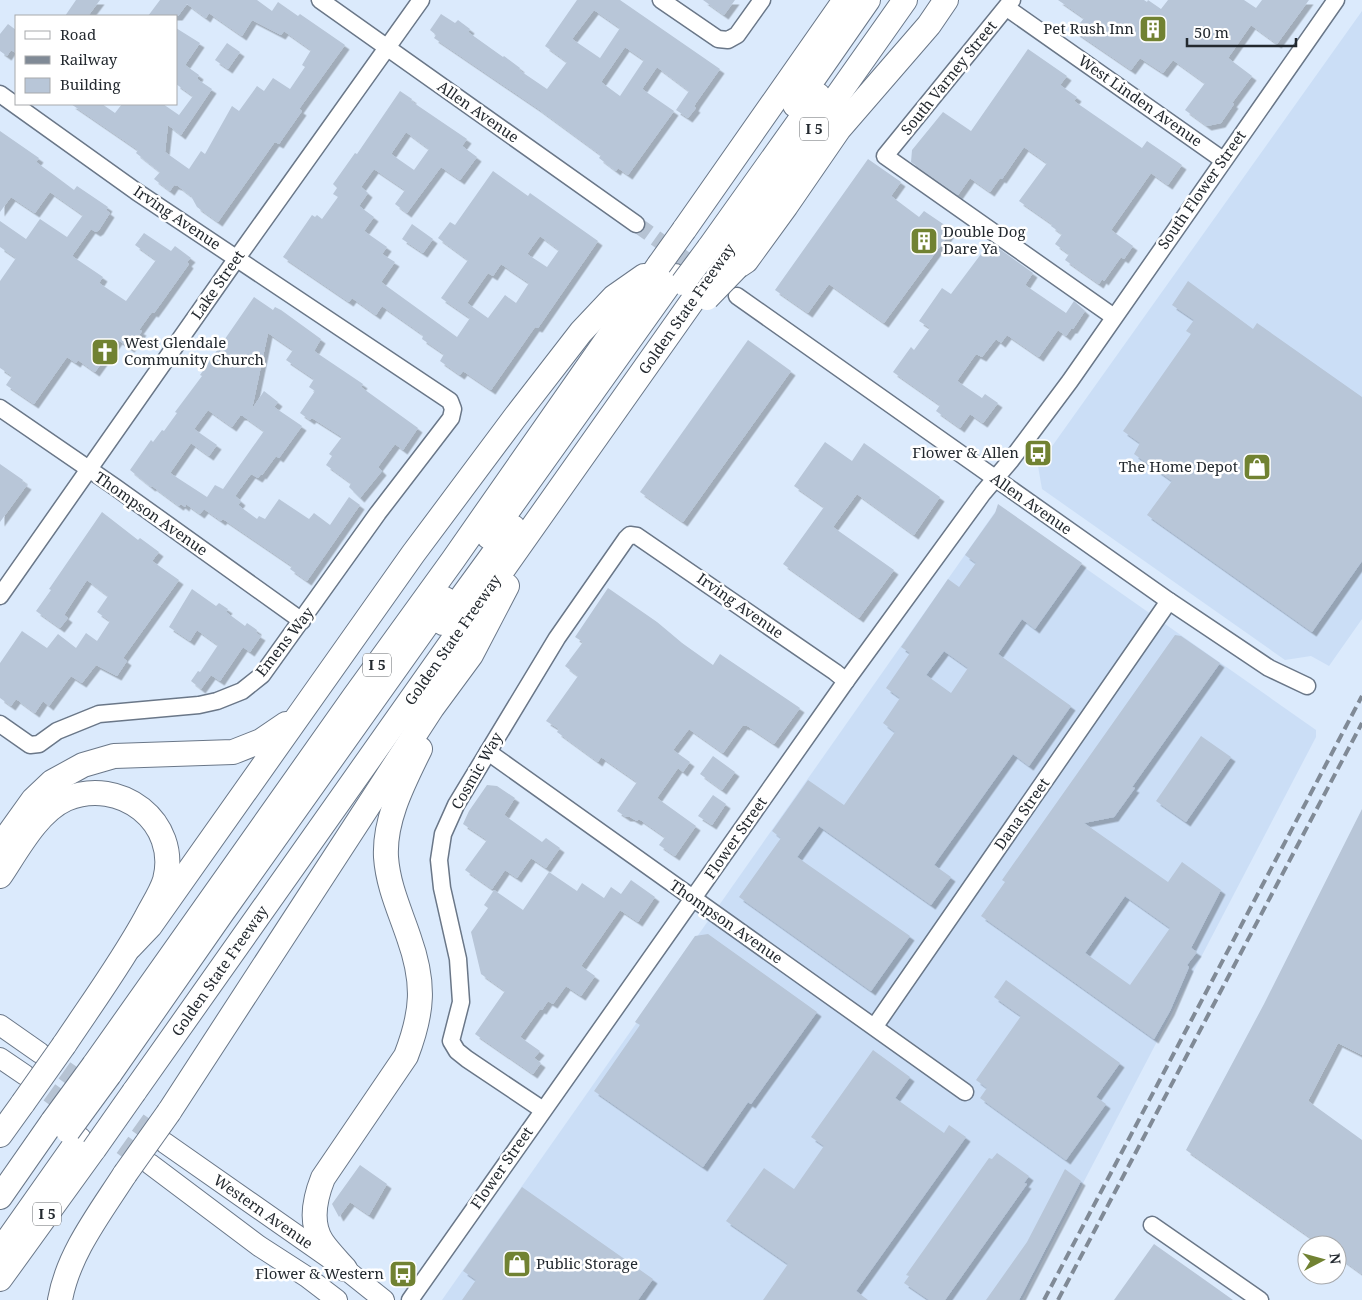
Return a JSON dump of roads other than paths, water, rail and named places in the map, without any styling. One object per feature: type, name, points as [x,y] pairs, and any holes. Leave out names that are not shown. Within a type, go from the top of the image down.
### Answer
[{"type":"highway","points":[[711,249],[868,0]]},
{"type":"highway","points":[[114,1078],[515,524],[885,0]]},
{"type":"highway","name":"Golden State Freeway","points":[[0,1197],[74,1135],[114,1078],[348,705],[453,560],[685,283],[905,0]]},
{"type":"highway","points":[[711,249],[746,261],[839,129],[929,25],[946,0]]},
{"type":"highway","name":"Golden State Freeway","points":[[711,249],[841,3]]},
{"type":"highway","points":[[130,947],[150,926],[413,554],[581,332],[614,297],[685,283]]},
{"type":"highway","name":"Golden State Freeway","points":[[0,1279],[74,1135],[114,1078],[551,502],[674,326],[685,283]]},
{"type":"highway","points":[[60,1300],[63,1285],[82,1242],[125,1174],[169,1112],[432,708],[471,655],[551,502]]},
{"type":"highway","points":[[345,1269],[321,1241],[315,1224],[316,1195],[323,1178],[406,1056],[415,1033],[420,1013],[421,995],[418,967],[392,892],[386,856],[387,839],[394,807],[446,691]]},
{"type":"highway","points":[[0,846],[33,800],[52,782],[83,765],[114,756],[233,752],[261,741],[280,730],[312,698]]},
{"type":"highway","points":[[0,876],[40,819],[52,808],[76,796],[102,793],[117,795],[142,808],[152,819],[164,844],[167,861],[165,880],[130,947],[0,1135]]},
{"type":"highway","points":[[0,1229],[74,1135]]},
{"type":"highway","points":[[0,1251],[74,1135]]},
{"type":"main road","points":[[0,1025],[40,1053]]},
{"type":"main road","points":[[0,1058],[24,1075]]},
{"type":"main road","name":"Western Avenue","points":[[165,1143],[345,1269],[384,1300]]},
{"type":"main road","name":"Western Avenue","points":[[150,1164],[259,1246],[307,1277],[337,1300]]},
{"type":"street","name":"Allen Avenue","points":[[320,0],[636,224]]},
{"type":"street","name":"Lake Street","points":[[0,596],[421,0]]},
{"type":"street","points":[[661,0],[718,39],[728,40],[737,35],[762,0]]},
{"type":"street","name":"South Flower Street","points":[[1070,380],[1333,1]]},
{"type":"street","name":"West Linden Avenue","points":[[1010,4],[1223,160]]},
{"type":"street","name":"South Varney Street","points":[[1010,4],[885,156],[1114,317]]},
{"type":"street","name":"Irving Avenue","points":[[0,94],[15,105]]},
{"type":"street","name":"Irving Avenue","points":[[15,105],[137,192],[450,401],[453,409]]},
{"type":"street","name":"Allen Avenue","points":[[738,296],[1169,601],[1269,668],[1306,686]]},
{"type":"street","name":"Flower Street","points":[[410,1300],[846,681],[994,478],[1011,460],[1070,380]]},
{"type":"street","name":"Thompson Avenue","points":[[0,408],[302,621]]},
{"type":"street","name":"Emens Way","points":[[0,724],[30,745],[39,744],[57,731],[99,714],[199,705],[217,701],[242,690],[262,675],[378,513],[451,418],[453,409]]},
{"type":"street","name":"Irving Avenue","points":[[630,535],[637,536],[669,556],[846,681]]},
{"type":"street","name":"Cosmic Way","points":[[543,1110],[467,1059],[457,1051],[451,1041],[461,1002],[458,959],[442,888],[439,860],[443,834],[456,805],[558,638],[630,535]]},
{"type":"street","name":"Dana Street","points":[[875,1026],[1169,601]]},
{"type":"street","name":"Thompson Avenue","points":[[488,752],[875,1026],[965,1092]]},
{"type":"street","points":[[1152,1225],[1260,1300]]},
{"type":"tunnel","points":[[636,224],[727,289]]},
{"type":"tunnel","points":[[40,1053],[165,1142]]},
{"type":"tunnel","points":[[25,1075],[149,1164]]},
{"type":"railway","points":[[1044,1300],[1362,696]]},
{"type":"railway","points":[[1058,1300],[1362,723]]},
{"type":"place","name":"Pet Rush Inn","points":[[1153,29]]},
{"type":"place","name":"Double Dog Dare Ya","points":[[924,241]]},
{"type":"place","name":"West Glendale Community Church","points":[[105,352]]},
{"type":"place","name":"Flower & Allen","points":[[1038,453]]},
{"type":"place","name":"The Home Depot","points":[[1257,467]]},
{"type":"place","name":"Public Storage","points":[[517,1264]]},
{"type":"place","name":"Flower & Western","points":[[403,1274]]}]
